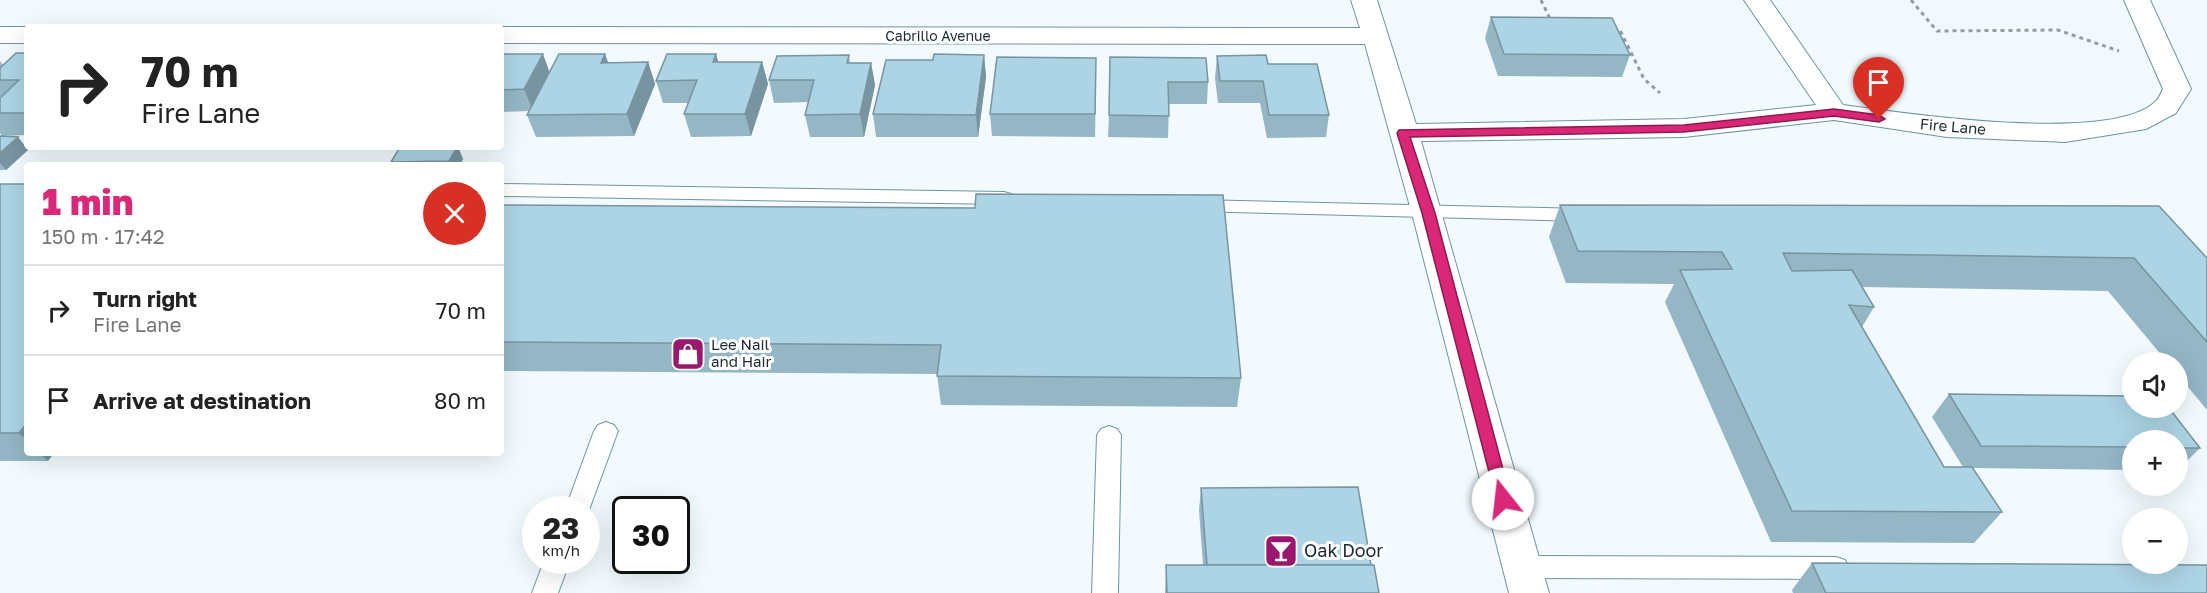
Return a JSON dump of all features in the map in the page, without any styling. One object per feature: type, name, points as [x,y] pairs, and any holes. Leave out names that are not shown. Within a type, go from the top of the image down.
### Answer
[{"type":"street","points":[[1364,0],[1429,213],[1484,431],[1525,580]]},
{"type":"street","points":[[1757,0],[1834,112]]},
{"type":"street","name":"Fire Lane","points":[[1403,133],[1684,128],[1834,112],[1947,128],[2065,133],[2136,123],[2166,107],[2177,89],[2137,0]]},
{"type":"street","points":[[0,35],[24,35]]},
{"type":"street","name":"Cabrillo Avenue","points":[[504,35],[1375,36]]},
{"type":"lane","points":[[504,190],[1024,199]]},
{"type":"lane","points":[[1174,205],[1606,216]]},
{"type":"lane","points":[[582,496],[606,431]]},
{"type":"lane","points":[[1104,593],[1109,435]]},
{"type":"lane","points":[[1525,580],[1860,568]]},
{"type":"lane","points":[[545,593],[552,574]]},
{"type":"path","points":[[1541,0],[1555,29]]},
{"type":"path","points":[[1911,0],[1937,31],[2058,30],[2169,69]]},
{"type":"path","points":[[1609,30],[1620,30],[1644,80],[1660,93],[1673,116],[1684,128]]},
{"type":"building","points":[[1491,17],[1612,18],[1630,55],[1504,54]]},
{"type":"building","points":[[16,53],[24,53],[24,113],[0,113],[0,98],[19,80],[0,80],[0,68]]},
{"type":"building","points":[[504,54],[543,54],[524,89],[504,90]]},
{"type":"building","points":[[559,54],[605,54],[601,63],[648,62],[627,114],[527,115]]},
{"type":"building","points":[[667,54],[716,54],[713,62],[762,62],[745,114],[684,114],[697,80],[656,81]]},
{"type":"building","points":[[934,54],[984,55],[976,115],[873,114],[886,60],[933,60]]},
{"type":"building","points":[[849,55],[847,63],[871,63],[860,114],[805,115],[814,80],[769,80],[777,56]]},
{"type":"building","points":[[1266,55],[1268,64],[1317,64],[1329,115],[1269,115],[1263,81],[1220,81],[1217,56]]},
{"type":"building","points":[[997,57],[1096,58],[1095,114],[990,114]]},
{"type":"building","points":[[1110,57],[1206,58],[1208,82],[1168,82],[1169,116],[1109,115]]},
{"type":"building","points":[[0,136],[18,137],[0,153]]},
{"type":"building","points":[[398,150],[455,150],[449,161],[391,162]]},
{"type":"building","points":[[0,184],[24,184],[24,427],[19,433],[0,433]]},
{"type":"building","points":[[976,194],[1223,195],[1241,378],[937,376],[941,345],[504,342],[504,205],[975,208]]},
{"type":"building","points":[[1560,205],[2159,206],[2207,258],[2207,342],[2134,258],[1783,253],[1792,271],[1852,270],[1874,307],[1849,305],[1944,467],[1972,467],[2002,512],[1792,511],[1680,270],[1732,269],[1722,252],[1578,251]]},
{"type":"building","points":[[1949,394],[2122,396],[2122,418],[2177,418],[2186,430],[2122,430],[2122,447],[1981,446]]},
{"type":"building","points":[[2188,433],[2200,448],[2188,448]]},
{"type":"building","name":"Oak Door","points":[[1358,487],[1371,565],[1207,565],[1201,488]]},
{"type":"building","points":[[1812,563],[2122,565],[2122,574],[2188,574],[2188,565],[2207,565],[2207,593],[1826,593]]},
{"type":"building","points":[[1166,565],[1374,565],[1379,593],[1167,593]]},
{"type":"place","name":"Lee Nail and Hair","points":[[688,354]]},
{"type":"place","name":"Oak Door","points":[[1281,551]]},
{"type":"route","points":[[1503,499],[1429,213],[1403,133],[1684,128],[1834,112],[1879,119]]}]
